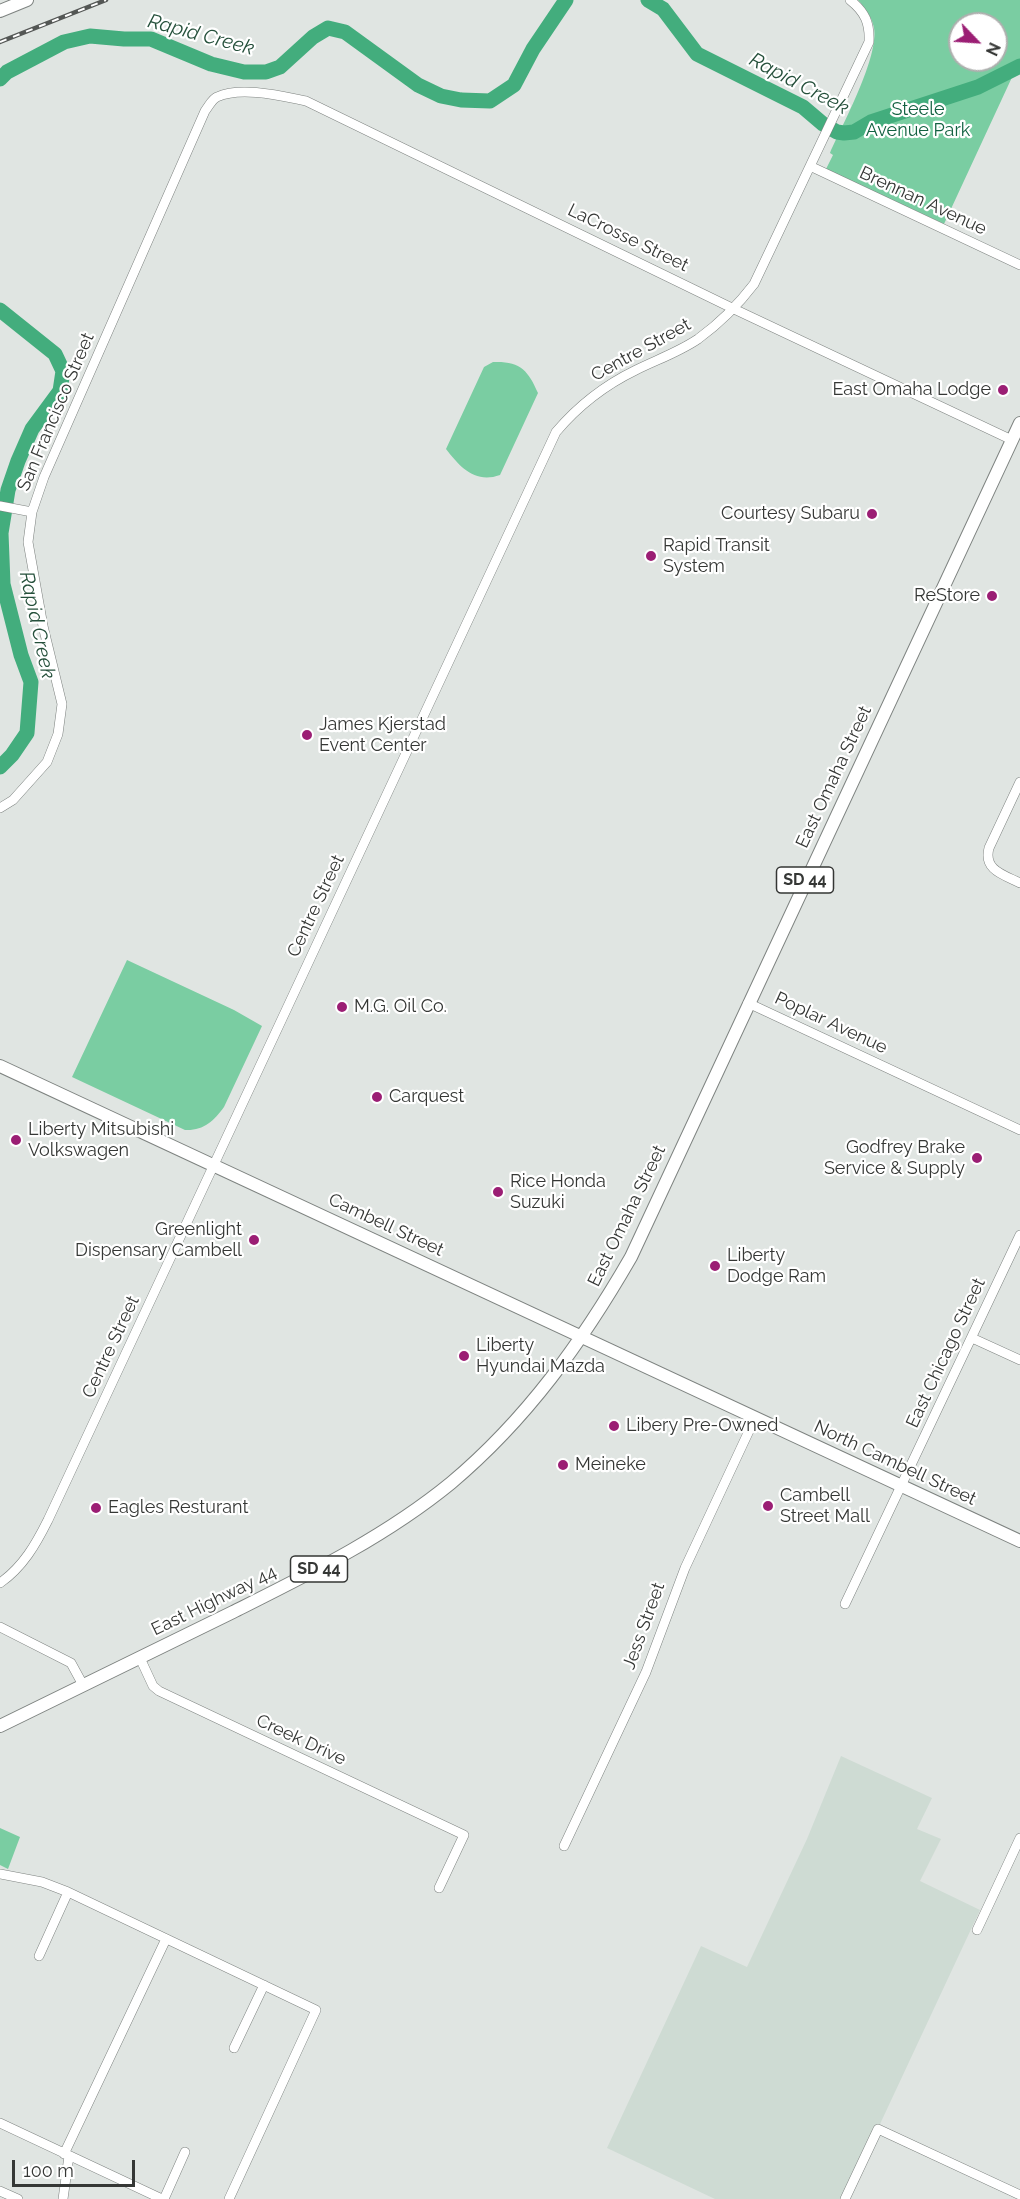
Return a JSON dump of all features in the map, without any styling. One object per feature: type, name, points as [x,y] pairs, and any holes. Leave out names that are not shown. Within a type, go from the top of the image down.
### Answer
[{"type":"main road","points":[[0,11],[27,0]]},
{"type":"main road","name":"East Omaha Street","points":[[582,1337],[631,1257],[748,1003],[1016,441],[1020,423]]},
{"type":"main road","name":"Cambell Street","points":[[0,1066],[756,1418]]},
{"type":"main road","name":"East Highway 44","points":[[0,1726],[336,1560],[415,1510],[490,1448],[531,1404],[582,1337]]},
{"type":"main road","name":"North Cambell Street","points":[[756,1418],[902,1486],[1018,1536]]},
{"type":"street","name":"Centre Street","points":[[0,1583],[34,1548],[556,432],[597,393],[633,371],[697,339],[734,309],[754,284],[870,42],[867,20],[850,0]]},
{"type":"street","name":"LaCrosse Street","points":[[215,98],[232,92],[274,94],[306,101],[734,309],[1016,441]]},
{"type":"street","name":"San Francisco Street","points":[[0,808],[13,800],[47,762],[58,734],[62,704],[43,626],[28,542],[32,512],[44,477],[205,111],[215,98]]},
{"type":"street","name":"Brennan Avenue","points":[[812,167],[1020,265]]},
{"type":"street","points":[[0,506],[32,512]]},
{"type":"street","points":[[1020,782],[1017,798],[989,848],[987,859],[995,871],[1020,883]]},
{"type":"street","name":"Poplar Avenue","points":[[748,1003],[1020,1130]]},
{"type":"street","name":"East Chicago Street","points":[[845,1604],[1020,1235]]},
{"type":"street","points":[[972,1338],[1020,1360]]},
{"type":"street","name":"Jess Street","points":[[564,1846],[646,1672],[684,1568],[756,1418]]},
{"type":"street","points":[[0,1627],[71,1663],[83,1685]]},
{"type":"street","name":"Creek Drive","points":[[140,1658],[153,1686],[159,1691],[464,1835],[439,1888]]},
{"type":"street","points":[[977,1930],[1020,1838]]},
{"type":"street","points":[[0,1874],[42,1881],[68,1892],[316,2010],[229,2199]]},
{"type":"street","points":[[39,1956],[68,1892]]},
{"type":"street","points":[[63,2199],[66,2155],[166,1940]]},
{"type":"street","points":[[234,2048],[264,1985]]},
{"type":"street","points":[[0,2123],[163,2199],[185,2152]]},
{"type":"street","points":[[845,2199],[878,2129],[1020,2195]]},
{"type":"street","points":[[0,2191],[18,2199]]},
{"type":"shaded area","points":[[841,1756],[932,1798],[917,1829],[941,1839],[920,1881],[980,1910],[845,2199],[715,2199],[607,2148],[701,1946],[747,1967],[807,1839]]},
{"type":"green space","name":"Steele Avenue Park","points":[[858,0],[1020,0],[1020,60],[944,224],[826,169],[833,155],[830,153],[859,90],[871,56],[874,28],[870,16]]},
{"type":"green space","points":[[493,362],[510,363],[522,368],[531,378],[538,393],[500,475],[483,477],[463,468],[446,449],[484,367]]},
{"type":"green space","points":[[127,960],[234,1010],[262,1026],[224,1107],[212,1121],[203,1127],[185,1130],[72,1077]]},
{"type":"green space","points":[[0,1828],[20,1837],[8,1869],[0,1865]]},
{"type":"waterway","name":"Rapid Creek","points":[[0,79],[7,72],[64,42],[90,36],[151,39],[211,64],[244,72],[266,72],[280,67],[313,37],[328,28],[345,32],[418,85],[441,96],[461,100],[490,101],[514,85],[533,49],[566,0]]},
{"type":"waterway","name":"Rapid Creek","points":[[648,0],[663,9],[697,54],[803,107],[823,124],[837,132],[854,132],[871,122],[978,87],[1020,66]]},
{"type":"waterway","name":"Rapid Creek","points":[[0,310],[55,354],[63,371],[60,391],[32,429],[18,461],[8,490],[1,533],[3,584],[21,655],[31,682],[27,733],[12,755],[0,767]]},
{"type":"railway","points":[[0,42],[106,0]]},
{"type":"place","name":"East Omaha Lodge","points":[[1003,390]]},
{"type":"place","name":"Courtesy Subaru","points":[[872,514]]},
{"type":"place","name":"Rapid Transit System","points":[[651,556]]},
{"type":"place","name":"ReStore","points":[[992,596]]},
{"type":"place","name":"James Kjerstad Event Center","points":[[307,735]]},
{"type":"place","name":"M.G. Oil Co.","points":[[342,1007]]},
{"type":"place","name":"Carquest","points":[[377,1097]]},
{"type":"place","name":"Liberty Mitsubishi Volkswagen","points":[[16,1140]]},
{"type":"place","name":"Godfrey Brake Service & Supply","points":[[977,1158]]},
{"type":"place","name":"Rice Honda Suzuki","points":[[498,1192]]},
{"type":"place","name":"Greenlight Dispensary Cambell","points":[[254,1240]]},
{"type":"place","name":"Liberty Dodge Ram","points":[[715,1266]]},
{"type":"place","name":"Liberty Hyundai Mazda","points":[[464,1356]]},
{"type":"place","name":"Libery Pre-Owned","points":[[614,1426]]},
{"type":"place","name":"Meineke","points":[[563,1465]]},
{"type":"place","name":"Cambell Street Mall","points":[[768,1506]]},
{"type":"place","name":"Eagles Resturant","points":[[96,1508]]}]
